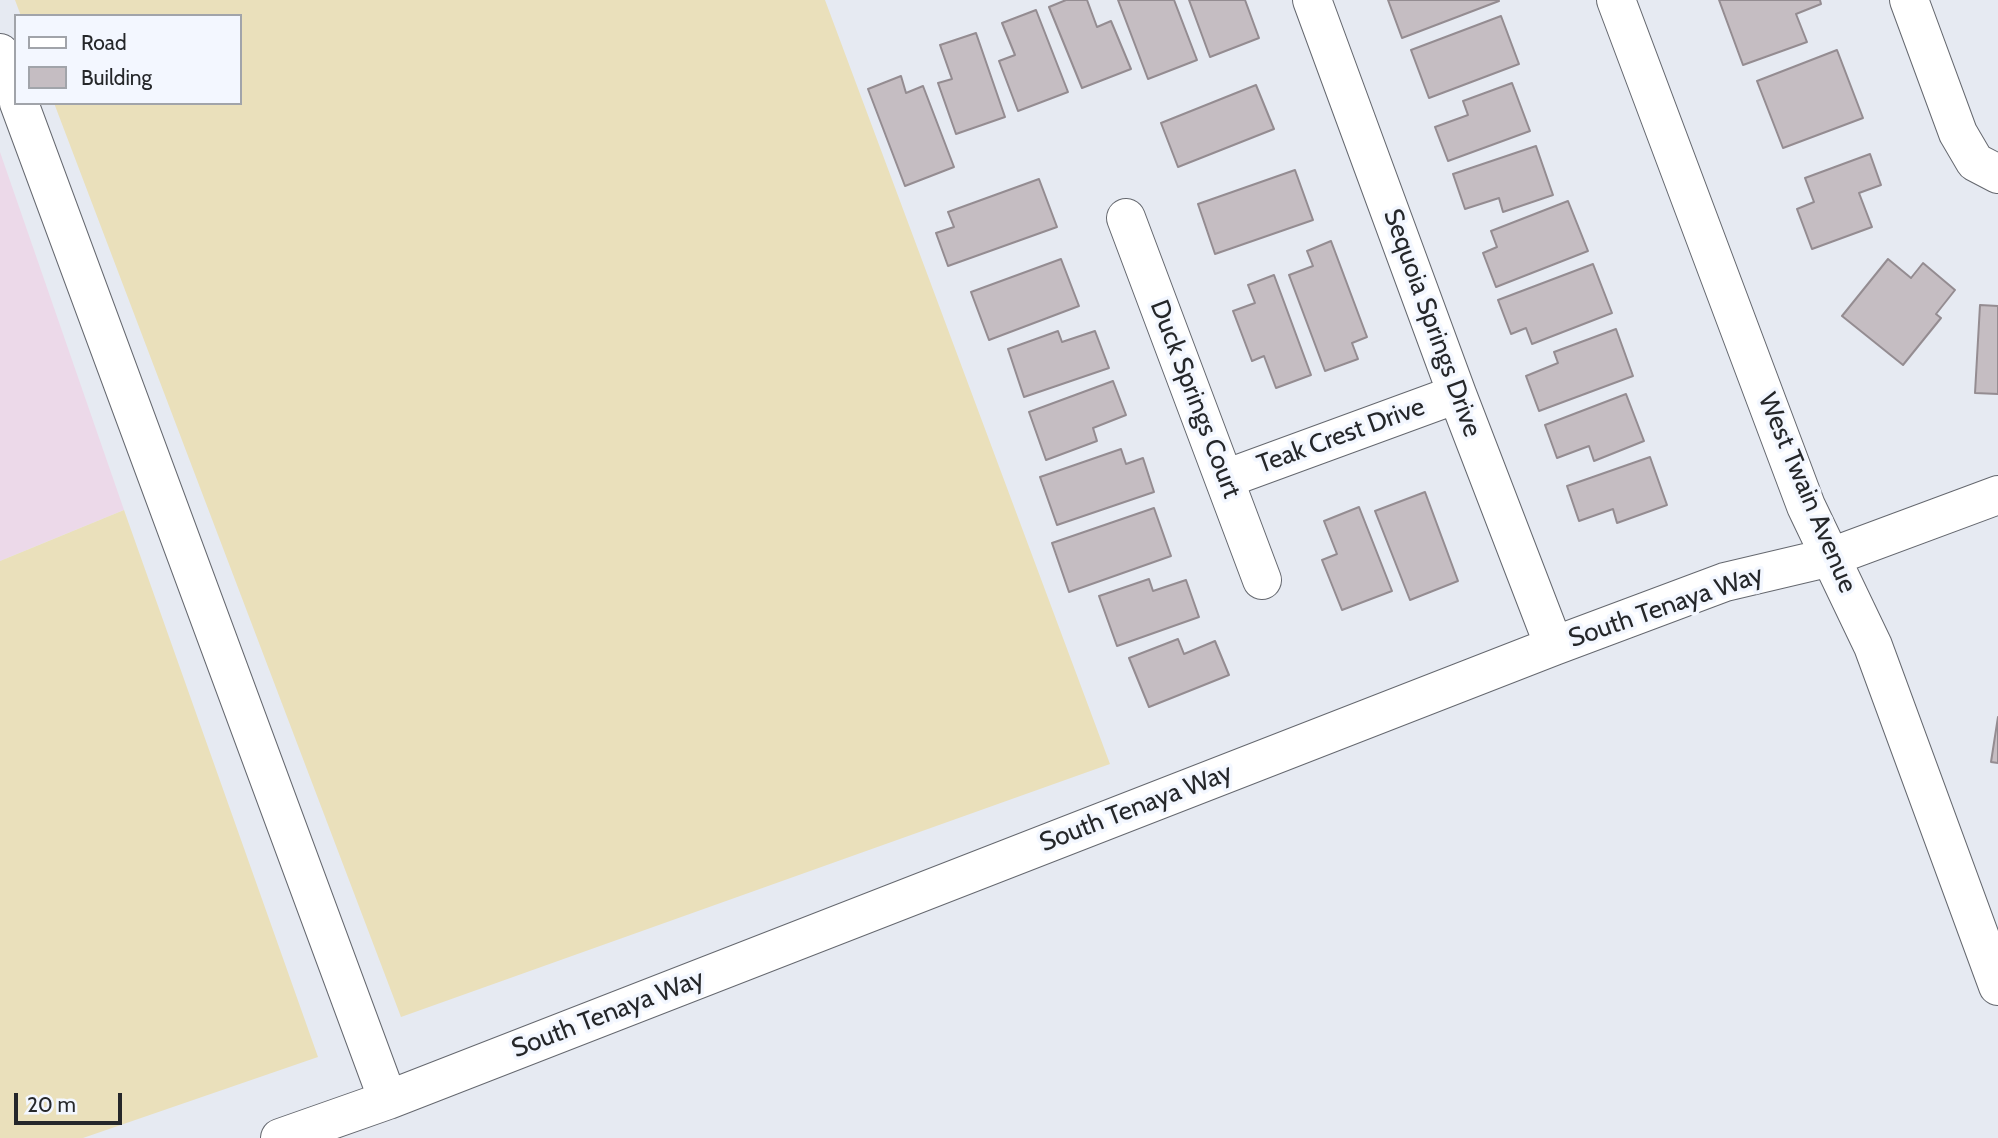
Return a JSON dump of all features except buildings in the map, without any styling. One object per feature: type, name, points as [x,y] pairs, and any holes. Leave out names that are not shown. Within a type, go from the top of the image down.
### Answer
[{"type":"street","name":"Sequoia Springs Drive","points":[[1312,0],[1457,394],[1554,646]]},
{"type":"street","name":"West Twain Avenue","points":[[1616,0],[1806,506],[1873,646],[1998,986]]},
{"type":"street","points":[[1909,0],[1958,133],[1975,162],[1998,174]]},
{"type":"street","points":[[0,53],[14,90]]},
{"type":"street","points":[[20,105],[388,1100]]},
{"type":"street","name":"Duck Springs Court","points":[[1126,218],[1262,580]]},
{"type":"street","name":"Teak Crest Drive","points":[[1225,479],[1457,394]]},
{"type":"street","name":"South Tenaya Way","points":[[280,1138],[388,1100],[1554,646],[1725,582],[1831,556],[1998,495]]},
{"type":"shaded area","points":[[0,152],[124,510],[0,561]]},
{"type":"sand","points":[[15,0],[825,0],[1110,764],[401,1017],[55,105],[242,105],[242,14],[20,14]]},
{"type":"sand","points":[[124,510],[318,1057],[83,1138],[0,1138],[0,561]]}]
